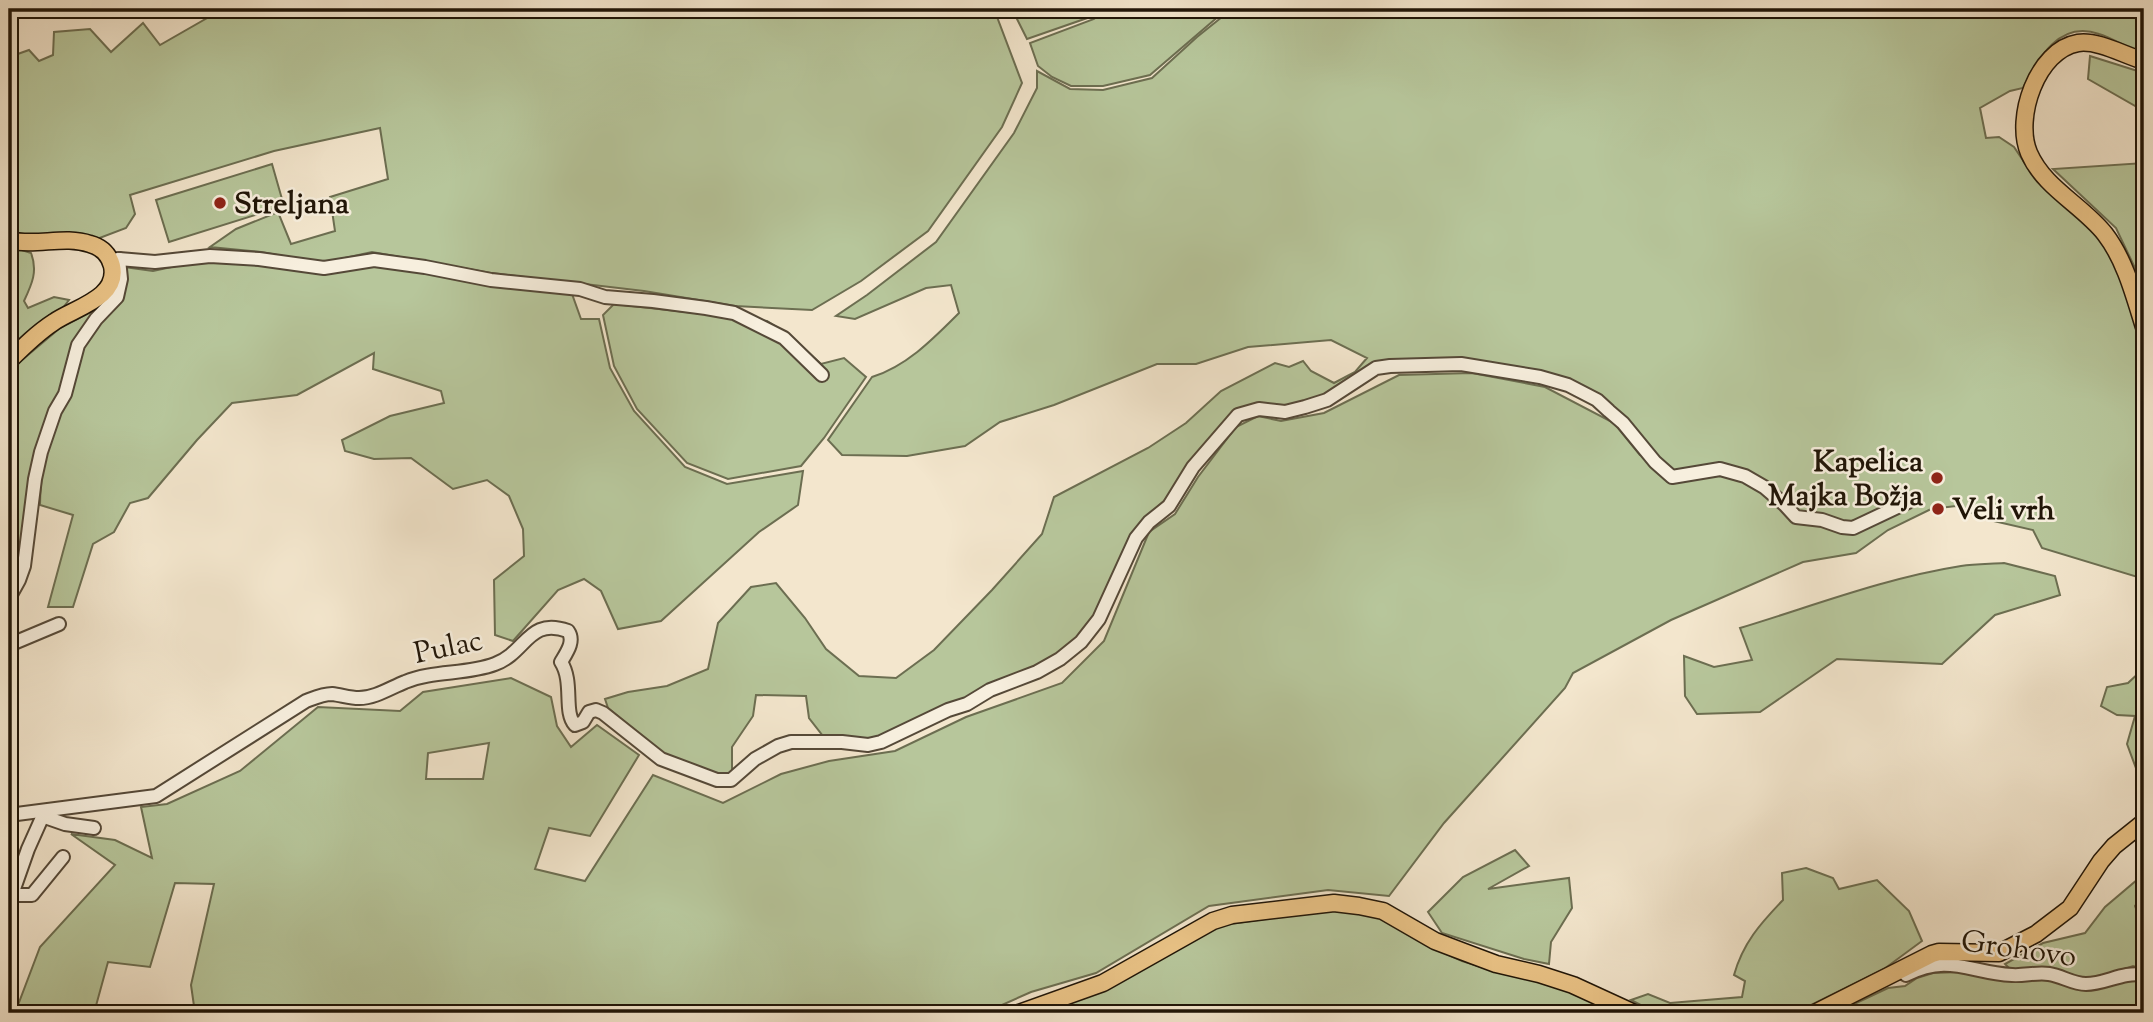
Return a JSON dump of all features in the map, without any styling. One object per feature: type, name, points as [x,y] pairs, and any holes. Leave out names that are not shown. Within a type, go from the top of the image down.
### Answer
[{"type":"main road","points":[[2144,61],[2101,46],[2081,43],[2065,47],[2049,59],[2040,71],[2025,116],[2025,138],[2028,152],[2040,172],[2104,233],[2120,260],[2144,327]]},
{"type":"main road","points":[[9,240],[43,243],[80,241],[98,247],[115,260],[110,284],[104,293],[53,322],[9,361]]},
{"type":"main road","points":[[1815,1013],[1924,957],[1939,952],[1999,953],[2036,934],[2070,908],[2101,861],[2114,846],[2144,822]]},
{"type":"main road","points":[[1019,1013],[1103,983],[1213,921],[1232,915],[1334,903],[1383,911],[1436,941],[1496,964],[1573,985],[1634,1013]]},
{"type":"street","points":[[9,598],[24,566],[41,452],[55,411],[65,394],[78,345],[96,319],[117,297],[121,279],[115,260],[155,262],[210,256],[259,259],[324,268],[374,260],[491,280],[580,289],[605,297],[706,308],[734,313],[783,338],[822,375]]},
{"type":"street","name":"Pulac","points":[[9,816],[43,814],[156,796],[306,701],[329,694],[358,698],[373,696],[418,677],[485,668],[515,653],[532,633],[548,627],[568,631],[571,635],[561,662],[567,671],[570,688],[571,720],[580,725],[589,712],[596,710],[603,713],[669,764],[723,780],[735,777],[755,759],[791,742],[842,742],[868,746],[881,742],[948,710],[967,704],[990,690],[1037,672],[1060,659],[1081,642],[1099,619],[1143,527],[1169,506],[1193,467],[1231,421],[1246,411],[1259,409],[1285,412],[1327,400],[1376,368],[1454,363],[1514,372],[1568,385],[1597,400],[1672,477],[1720,470],[1745,476],[1764,487],[1800,519],[1822,520],[1853,528],[1908,502]]},
{"type":"street","points":[[9,645],[59,624]]},
{"type":"street","points":[[10,899],[43,814],[65,824],[94,828]]},
{"type":"street","points":[[10,899],[32,895],[63,857]]},
{"type":"street","name":"Grohovo","points":[[1890,975],[1895,979],[1924,967],[1948,964],[2012,975],[2050,974],[2081,984],[2099,983],[2135,974],[2144,975]]},
{"type":"green space","points":[[223,9],[994,9],[1022,83],[1002,127],[928,231],[861,281],[812,310],[735,306],[644,291],[491,273],[372,252],[322,263],[261,252],[210,247],[236,229],[278,212],[291,244],[335,231],[330,197],[388,179],[380,128],[274,151],[130,195],[135,214],[126,228],[97,239],[9,234],[9,53],[12,56],[29,50],[39,61],[53,55],[54,32],[90,29],[111,52],[143,23],[160,45]]},
{"type":"green space","points":[[1012,9],[1101,9],[1093,16],[1027,39]]},
{"type":"green space","points":[[1105,9],[1227,9],[1150,75],[1103,86],[1071,86],[1052,77],[1038,66],[1030,43],[1094,19]]},
{"type":"green space","points":[[1232,9],[2144,9],[2144,54],[2099,34],[2072,32],[2052,44],[2023,88],[2010,91],[1980,108],[1986,138],[1999,137],[2014,147],[2042,183],[2100,235],[2115,262],[2126,291],[2144,345],[2144,579],[2042,548],[2033,530],[1985,519],[1956,506],[1931,509],[1888,530],[1856,553],[1803,562],[1671,620],[1573,673],[1565,688],[1444,823],[1389,896],[1328,890],[1209,906],[1096,973],[1031,992],[984,1013],[195,1013],[191,985],[214,884],[175,883],[150,967],[108,962],[94,1013],[15,1013],[40,947],[115,865],[71,834],[115,840],[152,858],[141,807],[167,804],[240,771],[318,707],[400,711],[423,692],[511,678],[551,697],[557,726],[571,747],[597,725],[639,755],[590,836],[549,828],[535,869],[585,881],[653,775],[723,803],[781,774],[829,761],[895,751],[966,717],[1062,683],[1104,641],[1149,532],[1175,514],[1198,477],[1236,427],[1258,416],[1281,421],[1324,413],[1399,375],[1472,373],[1545,387],[1614,423],[1640,455],[1657,459],[1586,390],[1401,360],[1326,397],[1284,408],[1254,405],[1194,457],[1166,499],[1151,513],[1094,617],[1077,640],[1056,657],[964,701],[873,740],[823,736],[809,718],[806,696],[756,695],[753,716],[732,747],[732,773],[719,774],[664,754],[608,708],[605,699],[628,692],[667,686],[708,669],[718,623],[751,587],[776,583],[826,649],[859,676],[896,678],[934,650],[1042,534],[1054,497],[1148,448],[1186,423],[1221,391],[1275,363],[1289,367],[1303,361],[1311,371],[1334,383],[1355,372],[1367,358],[1331,340],[1248,347],[1196,364],[1157,364],[1054,405],[1000,422],[965,446],[907,456],[842,455],[828,440],[872,377],[908,359],[959,313],[951,285],[926,288],[855,319],[836,316],[936,242],[1014,133],[1037,88],[1037,71],[1070,89],[1103,90],[1152,78]],"holes":[[[489,743],[483,779],[426,779],[428,753]]]},
{"type":"green space","points":[[2090,56],[2144,73],[2144,111],[2088,79]]},
{"type":"green space","points":[[2144,163],[2144,287],[2116,228],[2053,169]]},
{"type":"green space","name":"Streljana","points":[[272,164],[284,206],[169,242],[156,200]]},
{"type":"green space","points":[[9,246],[31,253],[33,277],[24,301],[28,308],[54,297],[69,300],[9,354]]},
{"type":"green space","points":[[209,259],[375,264],[572,294],[581,319],[599,319],[610,368],[634,411],[685,467],[727,484],[803,471],[798,505],[759,532],[661,621],[618,629],[601,591],[584,579],[558,590],[513,641],[495,635],[494,580],[524,556],[523,529],[509,496],[487,480],[453,489],[411,458],[374,459],[345,451],[342,440],[390,416],[444,403],[441,391],[373,369],[374,353],[297,395],[232,403],[148,498],[130,503],[114,532],[93,544],[73,607],[48,607],[73,515],[40,505],[42,474],[48,443],[68,382],[124,267],[153,271]]},
{"type":"green space","points":[[614,304],[767,321],[791,336],[821,364],[844,358],[866,377],[801,466],[728,479],[687,463],[637,409],[614,366],[603,315]]},
{"type":"green space","points":[[92,311],[95,316],[52,410],[21,564],[9,591],[9,371],[60,328]]},
{"type":"green space","points":[[2004,563],[2055,576],[2060,595],[1995,615],[1942,664],[1837,659],[1760,712],[1697,714],[1685,696],[1684,656],[1714,667],[1752,660],[1740,628],[1849,593],[1933,571]]},
{"type":"green space","points":[[2144,668],[2144,782],[2140,779],[2127,744],[2135,716],[2117,715],[2101,706],[2107,687],[2128,683]]},
{"type":"green space","points":[[1515,850],[1529,866],[1488,889],[1569,878],[1572,908],[1551,942],[1549,964],[1524,959],[1442,933],[1428,912],[1463,877]]},
{"type":"green space","points":[[1806,868],[1833,878],[1839,889],[1877,880],[1909,911],[1922,941],[1884,969],[1795,1013],[1656,1013],[1631,1000],[1648,994],[1670,1003],[1742,997],[1745,981],[1734,975],[1742,953],[1760,926],[1783,900],[1782,873]]},
{"type":"green space","points":[[2144,874],[2144,895],[2135,906],[2144,930],[2144,969],[2133,966],[2092,980],[2012,971],[2005,964],[2043,943],[2085,933],[2105,907]]},
{"type":"green space","points":[[1335,909],[1387,919],[1431,947],[1462,961],[1497,972],[1539,979],[1620,1013],[1044,1013],[1106,989],[1216,926]]},
{"type":"green space","points":[[1960,972],[2040,978],[2144,980],[2144,1008],[2104,1013],[1835,1013],[1888,988],[1905,986],[1917,978],[1933,973]]},
{"type":"place","name":"Streljana","points":[[220,203]]},
{"type":"place","name":"Kapelica Majka Božja","points":[[1937,478]]},
{"type":"place","name":"Veli vrh","points":[[1938,509]]}]
